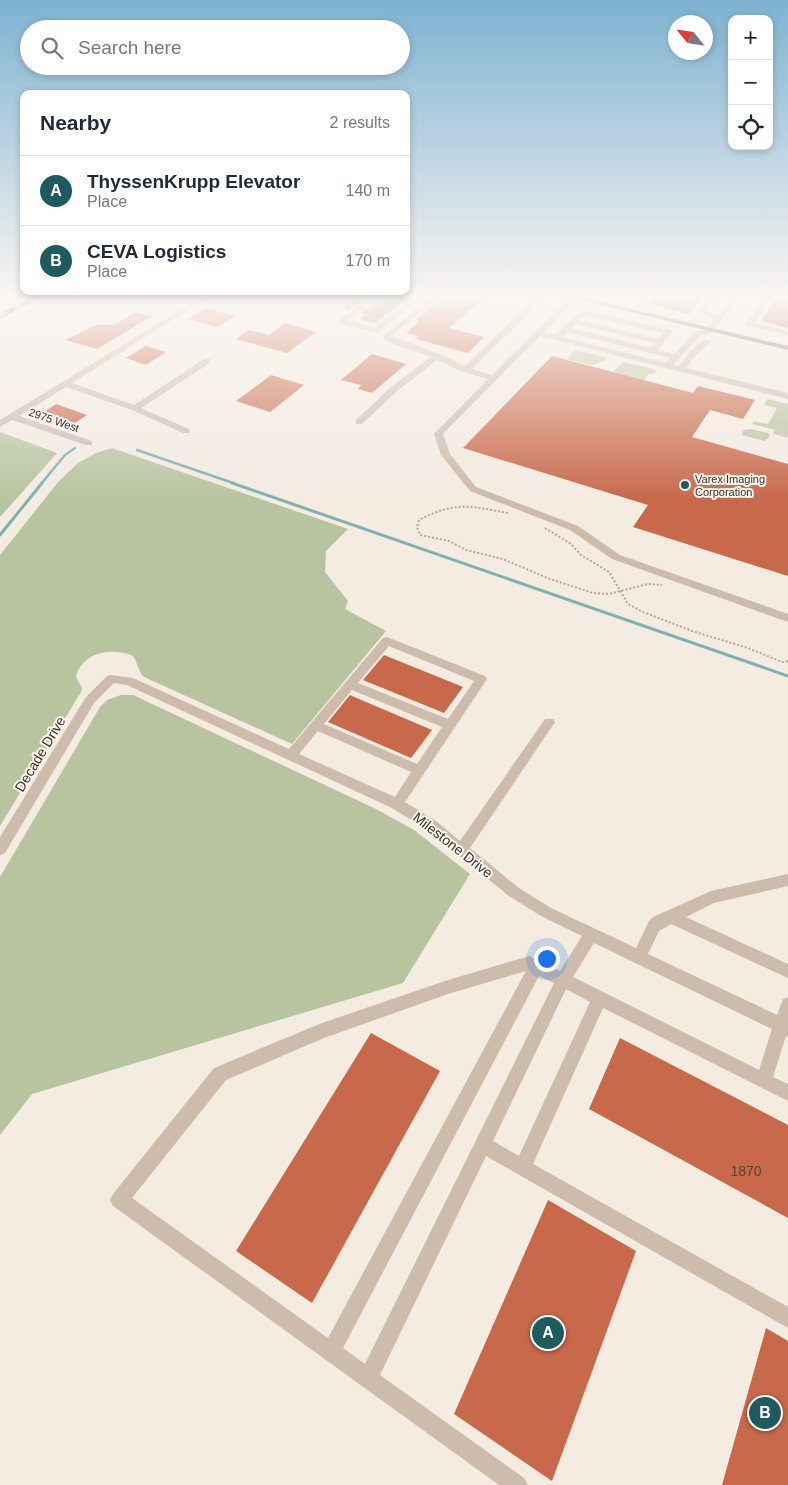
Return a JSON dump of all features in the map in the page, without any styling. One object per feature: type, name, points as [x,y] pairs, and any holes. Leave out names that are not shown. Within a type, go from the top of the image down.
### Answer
[{"type":"street","points":[[0,424],[100,362]]},
{"type":"street","points":[[135,408],[207,362]]},
{"type":"street","points":[[359,422],[394,388],[429,362]]},
{"type":"street","points":[[450,362],[466,370],[493,378]]},
{"type":"street","points":[[466,370],[474,362]]},
{"type":"street","points":[[509,362],[438,434],[446,455],[473,489],[574,528],[616,557],[788,618]]},
{"type":"street","points":[[653,362],[788,396]]},
{"type":"street","points":[[668,366],[671,362]]},
{"type":"street","points":[[681,369],[687,362]]},
{"type":"street","points":[[66,384],[135,408],[186,431]]},
{"type":"street","name":"2975 West","points":[[12,417],[89,443]]},
{"type":"street","points":[[777,432],[788,436]]},
{"type":"street","points":[[291,755],[387,642],[481,679],[397,804]]},
{"type":"street","name":"Milestone Drive","points":[[111,679],[120,679],[136,684],[397,804],[431,825],[514,892],[554,916],[785,1027]]},
{"type":"street","name":"Decade Drive","points":[[0,849],[90,700],[111,679]]},
{"type":"street","points":[[350,685],[450,726]]},
{"type":"street","points":[[462,849],[549,722]]},
{"type":"street","points":[[316,725],[419,770]]},
{"type":"street","points":[[639,958],[654,926],[658,922],[711,897],[788,880]]},
{"type":"street","points":[[671,917],[788,972]]},
{"type":"street","points":[[368,1378],[563,980],[591,935]]},
{"type":"street","points":[[517,1485],[119,1200],[220,1074],[322,1031],[448,987],[529,963],[788,1093]]},
{"type":"street","points":[[331,1351],[536,966]]},
{"type":"street","points":[[523,1167],[600,998]]},
{"type":"street","points":[[764,1080],[785,1027],[788,1004]]},
{"type":"street","points":[[482,1144],[788,1318]]},
{"type":"path","points":[[513,514],[462,503],[438,509],[419,520],[417,527],[420,535],[449,541],[466,550],[503,559],[593,594],[609,594],[620,590]]},
{"type":"path","points":[[538,524],[571,544],[582,555],[609,572],[628,604],[643,612],[723,642],[748,648],[782,662],[788,661]]},
{"type":"green space","points":[[580,362],[599,362],[591,365]]},
{"type":"green space","points":[[623,362],[656,371],[654,374],[648,374],[644,380],[613,372]]},
{"type":"green space","points":[[767,399],[788,404],[788,433],[752,424],[754,421],[768,424],[777,408],[764,405]]},
{"type":"green space","points":[[751,429],[768,433],[770,436],[765,441],[742,435],[743,430]]},
{"type":"green space","points":[[0,432],[57,453],[0,517]]},
{"type":"green space","points":[[112,448],[348,529],[326,551],[325,572],[348,601],[345,609],[386,631],[292,744],[144,677],[133,656],[125,653],[107,652],[91,657],[84,662],[76,677],[82,688],[81,692],[0,826],[0,555],[59,481],[78,463],[96,453]]},
{"type":"green space","points":[[121,695],[133,695],[376,809],[414,830],[470,874],[403,983],[32,1094],[0,1135],[0,877],[100,707],[107,700]]},
{"type":"building","points":[[138,362],[150,362],[146,365]]},
{"type":"building","points":[[362,362],[406,364],[372,393],[358,389],[361,385],[341,380]]},
{"type":"building","name":"Varex Imaging Corporation","points":[[546,362],[576,362],[693,393],[698,386],[755,400],[743,419],[710,410],[692,437],[788,464],[788,576],[633,527],[648,505],[463,448]]},
{"type":"building","points":[[271,375],[304,385],[270,412],[236,401]]},
{"type":"building","points":[[56,404],[87,415],[75,423],[44,412]]},
{"type":"building","points":[[384,655],[463,687],[444,713],[363,680]]},
{"type":"building","points":[[350,695],[432,730],[411,758],[328,722]]},
{"type":"building","points":[[371,1033],[440,1071],[312,1303],[236,1251]]},
{"type":"building","points":[[620,1038],[788,1125],[788,1218],[589,1109]]},
{"type":"building","points":[[548,1200],[636,1251],[552,1481],[454,1414]]},
{"type":"building","points":[[766,1328],[788,1341],[788,1485],[722,1485]]},
{"type":"waterway","points":[[41,484],[65,455],[75,448]]},
{"type":"waterway","points":[[137,450],[236,484]]},
{"type":"waterway","points":[[0,535],[42,483]]},
{"type":"waterway","points":[[232,483],[788,676]]},
{"type":"place","name":"Varex Imaging Corporation","points":[[685,485]]},
{"type":"place","name":"ThyssenKrupp Elevator","points":[[548,1333]]},
{"type":"place","name":"CEVA Logistics","points":[[765,1413]]}]
